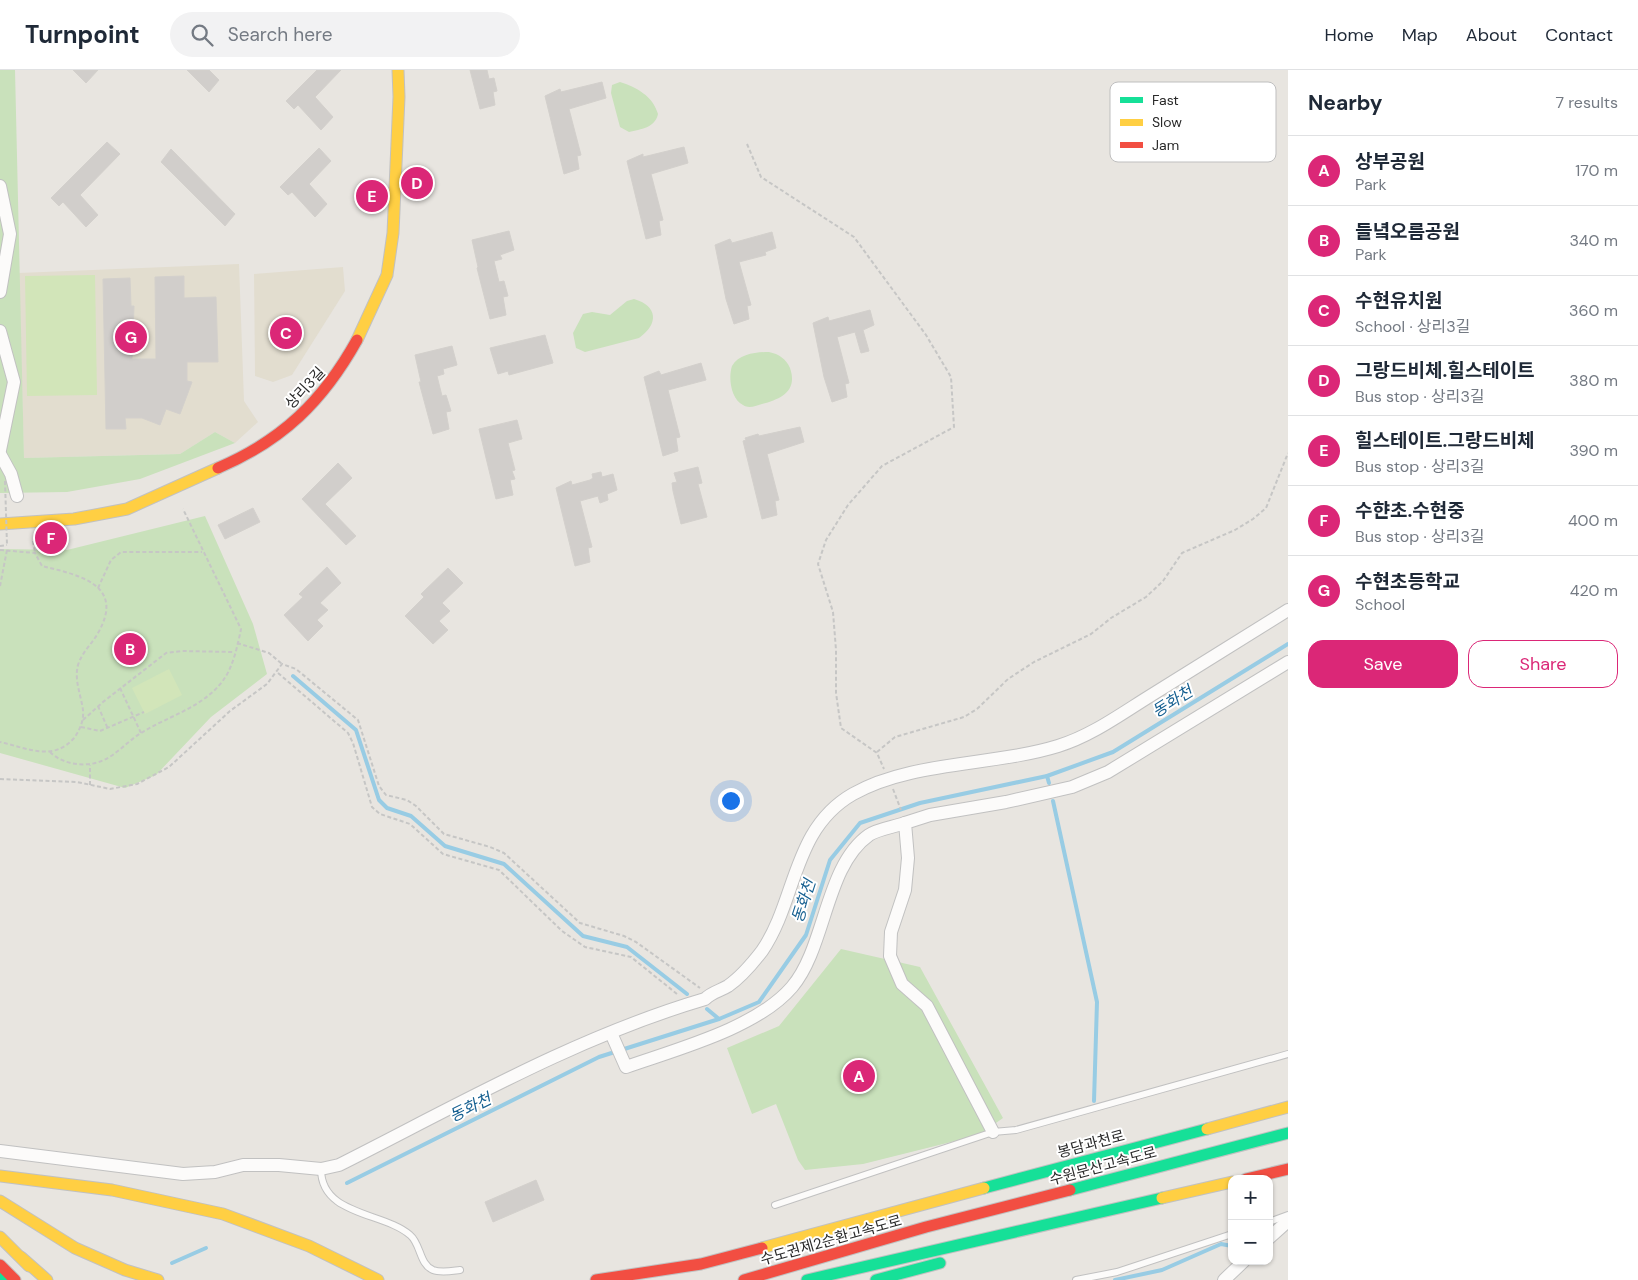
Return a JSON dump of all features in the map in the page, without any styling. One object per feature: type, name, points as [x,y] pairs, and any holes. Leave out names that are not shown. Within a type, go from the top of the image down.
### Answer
[{"type":"main road","name":"상리3길","points":[[0,524],[74,519],[127,509],[233,462],[283,431],[312,404],[339,373],[365,326],[387,275],[393,233],[399,97],[398,70]]},
{"type":"main road","name":"봉담과천로","points":[[596,1280],[701,1264],[1288,1107]]},
{"type":"main road","name":"수원문산고속도로","points":[[926,1227],[1288,1133]]},
{"type":"main road","points":[[1263,1175],[1288,1169]]},
{"type":"main road","points":[[0,1176],[112,1190],[222,1214],[308,1246],[378,1280]]},
{"type":"main road","points":[[1273,1183],[1288,1179]]},
{"type":"main road","points":[[807,1280],[926,1251],[1228,1183]]},
{"type":"main road","points":[[1071,1231],[1228,1194]]},
{"type":"main road","points":[[0,1201],[75,1248],[125,1270],[158,1280]]},
{"type":"main road","name":"수도권제2순환고속도로","points":[[744,1280],[926,1227]]},
{"type":"main road","points":[[0,1237],[47,1280]]},
{"type":"main road","points":[[21,1257],[41,1280]]},
{"type":"main road","points":[[876,1280],[943,1262],[892,1280]]},
{"type":"main road","points":[[0,1265],[15,1280]]},
{"type":"main road","points":[[0,1277],[3,1280]]},
{"type":"street","points":[[0,186],[10,234],[0,292]]},
{"type":"street","points":[[0,330],[14,382],[0,450]]},
{"type":"street","points":[[0,454],[11,474],[17,496]]},
{"type":"street","points":[[0,1151],[183,1174],[215,1172],[243,1165],[279,1165],[321,1169],[339,1165],[529,1068],[688,1004],[705,999],[726,987],[742,975],[762,950],[775,924],[804,849],[827,814],[852,794],[890,781],[1032,753],[1079,738],[1288,610]]},
{"type":"street","points":[[613,1035],[626,1067],[710,1037],[756,1017],[792,987],[806,966],[849,856],[870,835],[904,819],[1039,795],[1081,783],[1108,772],[1288,662]]},
{"type":"street","points":[[904,819],[908,858],[905,890],[891,932],[890,956],[902,984],[926,1006],[993,1132]]},
{"type":"street","points":[[1273,1234],[1288,1220]]},
{"type":"street","points":[[1224,1280],[1240,1265]]},
{"type":"lane","points":[[775,1205],[993,1132],[1016,1130],[1288,1054]]},
{"type":"lane","points":[[321,1169],[321,1180],[330,1196],[353,1210],[398,1227],[417,1243],[426,1265],[433,1270],[460,1270]]},
{"type":"lane","points":[[1273,1221],[1288,1215]]},
{"type":"lane","points":[[1076,1280],[1117,1272],[1228,1235]]},
{"type":"path","points":[[747,144],[761,177],[854,237],[926,335],[951,377],[954,427],[882,466],[848,505],[826,540],[818,564],[833,612],[836,650],[836,693],[841,728],[877,753],[904,819]]},
{"type":"path","points":[[877,753],[895,737],[964,717],[1008,679],[1034,662],[1091,634],[1111,618],[1146,597],[1163,581],[1182,553],[1235,530],[1253,519],[1266,508],[1288,453]]},
{"type":"path","points":[[0,546],[7,545],[5,481]]},
{"type":"path","points":[[50,752],[62,762],[90,764],[104,760],[141,733],[208,696],[225,678],[237,643],[240,625],[202,552],[183,509]]},
{"type":"path","points":[[33,541],[34,553],[42,566],[82,576],[98,588],[106,602],[106,611],[97,634],[82,656],[77,674],[83,720]]},
{"type":"path","points":[[0,550],[34,553]]},
{"type":"path","points":[[0,586],[7,550]]},
{"type":"path","points":[[98,588],[111,560],[121,552],[202,552]]},
{"type":"path","points":[[237,643],[269,654],[282,664],[296,669],[358,720],[379,786],[386,795],[407,800],[416,806],[444,834],[504,853],[580,923],[624,936],[636,942],[696,987],[711,994]]},
{"type":"path","points":[[0,742],[42,752],[64,748],[83,720],[98,706],[166,654],[173,651],[234,652]]},
{"type":"path","points":[[0,779],[34,779],[110,789],[137,784],[169,767],[230,711],[267,684],[282,664]]},
{"type":"path","points":[[277,672],[348,732],[372,807],[380,814],[410,824],[443,854],[499,870],[562,931],[585,947],[631,957],[688,1004]]},
{"type":"path","points":[[120,688],[141,733]]},
{"type":"path","points":[[98,706],[108,730]]},
{"type":"path","points":[[80,727],[100,731],[108,730],[144,712]]},
{"type":"path","points":[[90,764],[90,785]]},
{"type":"shaded area","points":[[239,264],[244,401],[258,422],[235,443],[215,432],[180,454],[24,458],[19,273]]},
{"type":"shaded area","points":[[343,267],[345,291],[292,375],[273,382],[255,376],[254,274]]},
{"type":"green space","points":[[0,70],[15,70],[24,458],[180,454],[215,432],[235,443],[140,479],[67,492],[0,493]]},
{"type":"green space","points":[[620,82],[643,93],[652,102],[658,114],[651,125],[629,132],[620,127],[611,93],[612,85]]},
{"type":"green space","points":[[95,275],[97,395],[27,396],[25,276]]},
{"type":"green space","points":[[634,299],[648,306],[653,316],[653,321],[646,333],[639,338],[585,352],[576,348],[573,333],[583,314],[592,312],[610,315],[627,301]]},
{"type":"green space","points":[[769,352],[782,357],[790,368],[792,383],[790,388],[776,400],[750,407],[745,406],[739,402],[731,388],[732,366],[743,356]]},
{"type":"green space","points":[[205,516],[253,624],[267,674],[211,717],[156,775],[125,788],[0,753],[0,549],[67,550]]},
{"type":"green space","points":[[169,669],[182,695],[145,714],[132,688]]},
{"type":"green space","points":[[841,949],[920,967],[1003,1118],[979,1135],[863,1164],[805,1170],[798,1160],[776,1104],[752,1114],[727,1048],[779,1026]]},
{"type":"building","points":[[73,70],[98,70],[86,83]]},
{"type":"building","points":[[187,70],[209,70],[219,80],[209,92]]},
{"type":"building","points":[[317,70],[341,70],[315,97],[333,117],[321,130],[298,105],[294,109],[286,101]]},
{"type":"building","points":[[470,70],[487,70],[489,79],[494,78],[497,91],[493,92],[495,105],[480,109]]},
{"type":"building","points":[[602,82],[606,98],[569,109],[581,155],[577,156],[579,169],[564,174],[545,96],[560,89],[561,92]]},
{"type":"building","points":[[107,142],[120,154],[80,195],[98,215],[86,227],[63,202],[59,206],[51,198]]},
{"type":"building","points":[[684,147],[688,163],[651,174],[663,220],[659,221],[661,235],[646,239],[627,161],[643,154],[643,157]]},
{"type":"building","points":[[319,148],[331,161],[309,184],[327,204],[315,217],[292,192],[288,195],[280,187]]},
{"type":"building","points":[[171,149],[235,214],[225,226],[161,162]]},
{"type":"building","points":[[509,231],[514,250],[500,255],[502,259],[494,261],[499,282],[504,281],[508,296],[503,297],[506,315],[490,319],[472,240]]},
{"type":"building","points":[[772,232],[776,248],[765,252],[766,255],[739,262],[751,305],[747,306],[749,319],[734,324],[726,299],[715,245],[730,239],[732,243]]},
{"type":"building","points":[[184,276],[184,298],[216,297],[218,362],[187,362],[187,381],[192,382],[180,414],[166,409],[160,425],[142,418],[125,418],[126,429],[106,429],[103,279],[130,278],[131,306],[134,306],[132,359],[156,359],[155,277]]},
{"type":"building","points":[[870,310],[874,325],[863,330],[869,351],[861,353],[855,332],[837,337],[849,383],[845,384],[847,397],[832,402],[824,377],[813,323],[828,317],[829,321]]},
{"type":"building","points":[[545,335],[553,363],[509,375],[508,371],[498,374],[490,348]]},
{"type":"building","points":[[452,346],[457,365],[443,369],[444,374],[437,376],[442,396],[446,395],[451,411],[446,412],[449,429],[433,434],[419,382],[421,382],[415,355]]},
{"type":"building","points":[[701,363],[706,380],[668,390],[680,437],[676,438],[678,451],[663,456],[644,377],[659,371],[661,375]]},
{"type":"building","points":[[517,420],[522,439],[508,443],[515,470],[512,471],[515,479],[510,480],[513,495],[496,499],[479,429]]},
{"type":"building","points":[[800,427],[804,442],[767,454],[779,500],[775,501],[777,515],[762,519],[743,441],[746,440],[745,438],[758,434],[759,436]]},
{"type":"building","points":[[338,463],[352,478],[325,504],[356,536],[346,545],[302,499]]},
{"type":"building","points":[[698,467],[702,483],[698,484],[707,517],[681,524],[673,491],[672,483],[677,482],[674,473]]},
{"type":"building","points":[[601,472],[602,477],[613,474],[617,490],[607,494],[608,500],[600,503],[598,496],[580,501],[592,547],[588,548],[590,562],[575,566],[556,488],[571,481],[572,485],[590,480],[593,478],[592,474]]},
{"type":"building","points":[[253,508],[260,522],[225,539],[218,525]]},
{"type":"building","points":[[327,567],[341,583],[320,603],[328,610],[317,620],[323,626],[308,641],[284,615],[303,597],[299,594]]},
{"type":"building","points":[[448,568],[463,583],[442,603],[450,611],[439,621],[448,630],[433,644],[405,616],[424,597],[421,594]]},
{"type":"building","points":[[536,1180],[544,1200],[493,1222],[485,1202]]},
{"type":"waterway","name":"동화천","points":[[347,1183],[599,1057],[719,1019],[759,1002],[806,935],[830,860],[860,823],[920,803],[1047,776],[1113,752],[1288,644]]},
{"type":"waterway","points":[[293,676],[356,730],[379,800],[387,808],[411,816],[445,846],[504,864],[583,936],[627,947],[687,994]]},
{"type":"waterway","name":"동화천","points":[[1047,776],[1049,783]]},
{"type":"waterway","points":[[1053,801],[1097,1002],[1094,1101]]},
{"type":"waterway","points":[[707,1009],[719,1019]]},
{"type":"waterway","points":[[1115,1280],[1162,1270],[1221,1244],[1228,1245]]},
{"type":"waterway","points":[[172,1263],[206,1248]]},
{"type":"traffic: fast","points":[[984,1188],[1207,1129]]},
{"type":"traffic: fast","points":[[1070,1190],[1288,1133]]},
{"type":"traffic: fast","points":[[807,1280],[1162,1198]]},
{"type":"traffic: fast","points":[[876,1280],[940,1263]]},
{"type":"traffic: fast","points":[[0,1277],[3,1280]]},
{"type":"traffic: slow","points":[[357,340],[387,275],[393,233],[399,97],[398,70]]},
{"type":"traffic: slow","points":[[0,524],[74,519],[127,509],[218,468]]},
{"type":"traffic: slow","points":[[1207,1129],[1288,1107]]},
{"type":"traffic: slow","points":[[0,1176],[112,1190],[223,1214],[309,1246],[378,1280]]},
{"type":"traffic: slow","points":[[1162,1198],[1228,1183]]},
{"type":"traffic: slow","points":[[762,1248],[984,1188]]},
{"type":"traffic: slow","points":[[0,1201],[75,1248],[125,1270],[158,1280]]},
{"type":"traffic: slow","points":[[0,1237],[29,1266]]},
{"type":"traffic: slow","points":[[21,1257],[47,1280]]},
{"type":"traffic: jam","points":[[218,468],[262,445],[299,416],[330,382],[357,340]]},
{"type":"traffic: jam","points":[[1263,1175],[1288,1169]]},
{"type":"traffic: jam","points":[[744,1280],[926,1227],[1070,1190]]},
{"type":"traffic: jam","points":[[596,1280],[701,1264],[762,1248]]},
{"type":"traffic: jam","points":[[0,1265],[15,1280]]},
{"type":"place","name":"그랑드비체.힐스테이트","points":[[417,183]]},
{"type":"place","name":"힐스테이트.그랑드비체","points":[[372,196]]},
{"type":"place","name":"수현유치원","points":[[286,333]]},
{"type":"place","name":"수현초등학교","points":[[131,337]]},
{"type":"place","name":"수햔초.수현중","points":[[51,538]]},
{"type":"place","name":"들녘오름공원","points":[[130,649]]},
{"type":"place","name":"상부공원","points":[[859,1076]]}]
